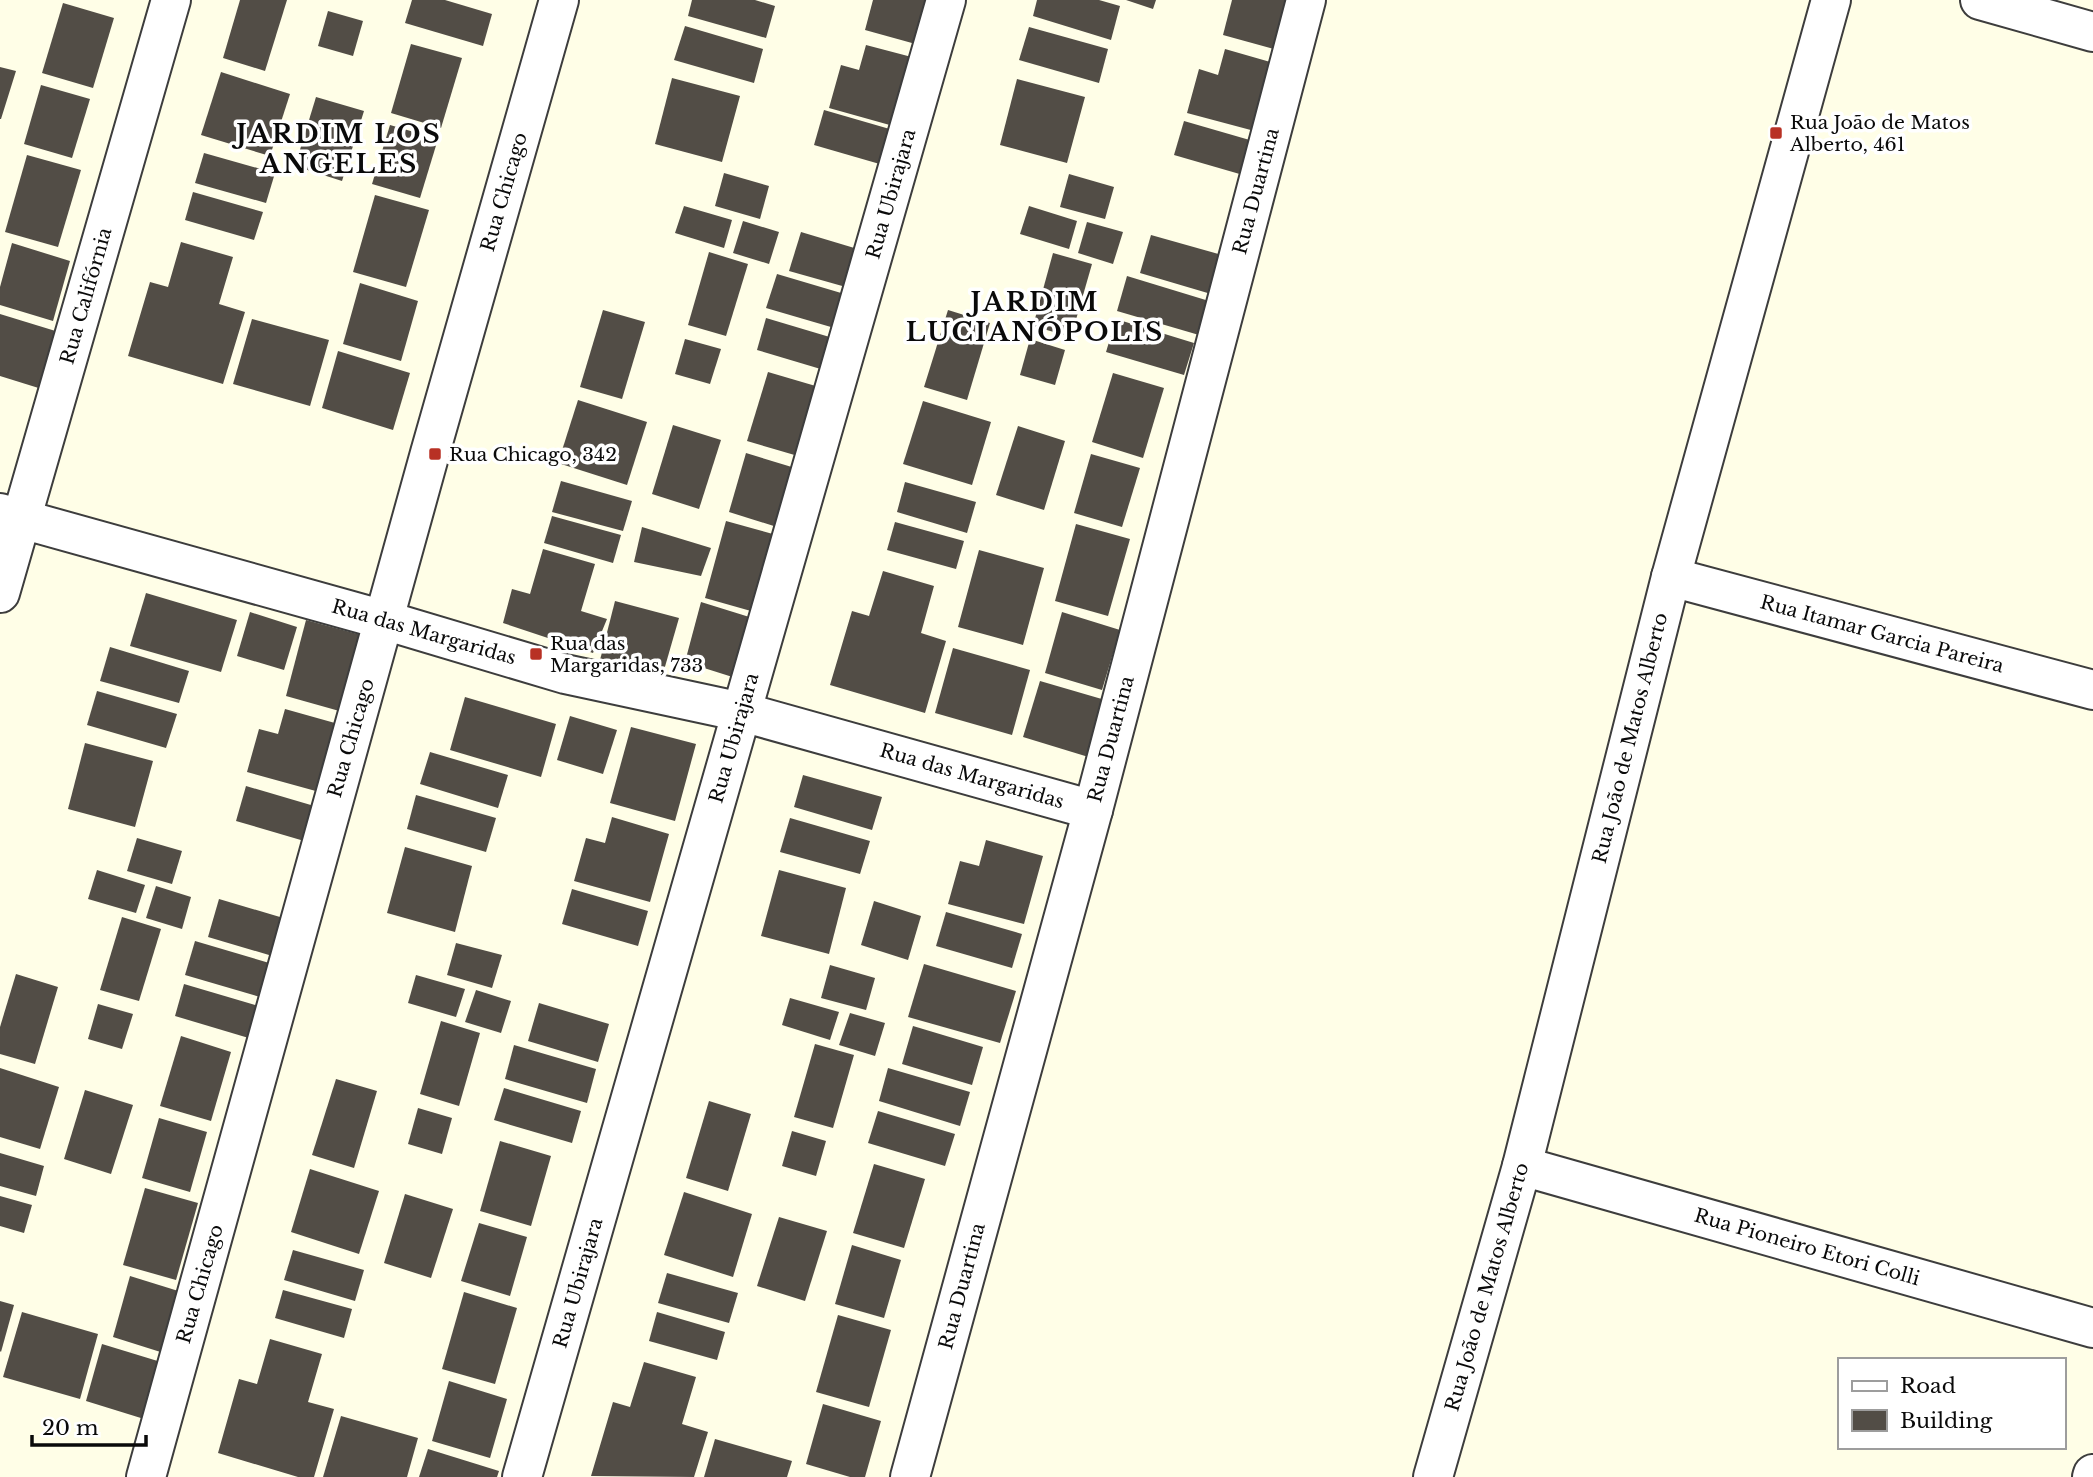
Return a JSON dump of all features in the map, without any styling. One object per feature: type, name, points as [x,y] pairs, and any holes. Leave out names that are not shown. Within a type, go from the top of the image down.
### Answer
[{"type":"street","name":"Rua Califórnia","points":[[0,593],[11,517],[171,0]]},
{"type":"street","name":"Rua Chicago","points":[[146,1477],[559,0]]},
{"type":"street","name":"Rua Ubirajara","points":[[522,1477],[946,0]]},
{"type":"street","name":"Rua Duartina","points":[[910,1477],[1093,810],[1306,0]]},
{"type":"street","name":"Rua João de Matos Alberto","points":[[1433,1477],[1522,1166],[1671,577],[1831,0]]},
{"type":"street","points":[[1980,0],[2093,32]]},
{"type":"street","name":"Rua das Margaridas","points":[[11,517],[384,620],[565,674],[742,712],[1093,810]]},
{"type":"street","name":"Rua Itamar Garcia Pareira","points":[[1671,577],[2093,690]]},
{"type":"street","name":"Rua Pioneiro Etori Colli","points":[[1522,1166],[2093,1328]]},
{"type":"building","points":[[240,0],[287,0],[265,71],[223,58]]},
{"type":"building","points":[[412,0],[445,0],[492,14],[483,46],[405,23]]},
{"type":"building","points":[[692,0],[755,0],[775,6],[766,38],[688,16]]},
{"type":"building","points":[[873,0],[944,0],[930,48],[865,30]]},
{"type":"building","points":[[1037,0],[1099,0],[1120,6],[1111,40],[1033,16]]},
{"type":"building","points":[[1126,0],[1156,0],[1153,9]]},
{"type":"building","points":[[1232,0],[1302,0],[1288,53],[1223,35]]},
{"type":"building","points":[[63,3],[114,18],[93,88],[42,73]]},
{"type":"building","points":[[328,11],[363,21],[353,56],[318,46]]},
{"type":"building","points":[[685,26],[763,49],[754,83],[674,60]]},
{"type":"building","points":[[1029,27],[1108,49],[1099,83],[1019,60]]},
{"type":"building","points":[[411,44],[462,58],[441,128],[391,113]]},
{"type":"building","points":[[866,45],[923,60],[904,129],[829,108],[841,65],[859,70]]},
{"type":"building","points":[[1225,49],[1281,65],[1262,133],[1187,113],[1199,69],[1218,75]]},
{"type":"building","points":[[0,67],[16,71],[1,119],[0,119]]},
{"type":"building","points":[[221,72],[290,94],[270,156],[201,135]]},
{"type":"building","points":[[672,78],[740,96],[722,162],[655,144]]},
{"type":"building","points":[[1017,79],[1085,97],[1067,163],[1000,145]]},
{"type":"building","points":[[41,85],[90,99],[72,158],[24,144]]},
{"type":"building","points":[[316,97],[364,111],[342,181],[295,166]]},
{"type":"building","points":[[824,110],[900,132],[890,167],[814,145]]},
{"type":"building","points":[[1184,121],[1260,143],[1250,177],[1174,155]]},
{"type":"building","points":[[390,125],[438,139],[420,198],[372,184]]},
{"type":"building","points":[[204,153],[275,173],[266,203],[195,183]]},
{"type":"building","points":[[27,155],[81,170],[58,247],[5,232]]},
{"type":"building","points":[[724,173],[769,186],[760,219],[715,206]]},
{"type":"building","points":[[1069,174],[1114,187],[1105,219],[1060,207]]},
{"type":"building","points":[[193,192],[263,212],[254,240],[185,220]]},
{"type":"building","points":[[375,195],[429,210],[406,287],[353,272]]},
{"type":"building","points":[[684,206],[732,220],[724,248],[675,233]]},
{"type":"building","points":[[1029,206],[1077,221],[1069,249],[1020,234]]},
{"type":"building","points":[[743,221],[779,232],[769,264],[733,253]]},
{"type":"building","points":[[1087,222],[1123,232],[1113,264],[1078,253]]},
{"type":"building","points":[[801,232],[871,253],[860,291],[789,271]]},
{"type":"building","points":[[1151,235],[1222,255],[1211,294],[1140,273]]},
{"type":"building","points":[[181,242],[233,257],[219,304],[245,312],[223,384],[128,356],[150,282],[168,287]]},
{"type":"building","points":[[12,243],[70,261],[53,321],[0,305],[0,287]]},
{"type":"building","points":[[709,252],[748,264],[726,336],[688,325]]},
{"type":"building","points":[[1053,253],[1092,264],[1071,337],[1033,326]]},
{"type":"building","points":[[777,274],[858,298],[848,332],[766,308]]},
{"type":"building","points":[[1127,276],[1209,301],[1199,335],[1117,311]]},
{"type":"building","points":[[360,283],[418,301],[401,361],[343,344]]},
{"type":"building","points":[[603,310],[645,322],[622,399],[580,387]]},
{"type":"building","points":[[948,310],[990,323],[967,400],[924,387]]},
{"type":"building","points":[[0,314],[62,333],[45,390],[0,376]]},
{"type":"building","points":[[766,318],[843,341],[834,373],[757,350]]},
{"type":"building","points":[[252,319],[329,340],[310,406],[233,384]]},
{"type":"building","points":[[1116,319],[1194,343],[1184,375],[1106,352]]},
{"type":"building","points":[[685,339],[721,349],[710,384],[675,374]]},
{"type":"building","points":[[1030,339],[1065,350],[1055,385],[1020,375]]},
{"type":"building","points":[[338,351],[410,373],[393,430],[322,408]]},
{"type":"building","points":[[768,372],[819,387],[798,456],[747,441]]},
{"type":"building","points":[[1113,373],[1164,388],[1143,458],[1092,442]]},
{"type":"building","points":[[578,400],[647,422],[627,485],[558,463]]},
{"type":"building","points":[[923,401],[991,422],[972,485],[903,464]]},
{"type":"building","points":[[673,425],[721,440],[699,509],[652,494]]},
{"type":"building","points":[[1018,426],[1065,441],[1044,510],[996,495]]},
{"type":"building","points":[[746,453],[795,468],[777,527],[729,512]]},
{"type":"building","points":[[1091,454],[1140,468],[1122,527],[1074,513]]},
{"type":"building","points":[[561,481],[632,501],[623,531],[552,512]]},
{"type":"building","points":[[905,482],[976,502],[967,533],[897,512]]},
{"type":"building","points":[[552,516],[621,535],[613,563],[544,543]]},
{"type":"building","points":[[726,521],[780,536],[758,613],[705,598]]},
{"type":"building","points":[[895,522],[964,541],[956,569],[887,550]]},
{"type":"building","points":[[1076,524],[1130,539],[1108,616],[1055,601]]},
{"type":"building","points":[[642,527],[711,548],[701,576],[634,562]]},
{"type":"building","points":[[543,549],[595,564],[581,611],[607,619],[593,653],[503,623],[512,589],[530,594]]},
{"type":"building","points":[[979,550],[1044,568],[1023,645],[958,627]]},
{"type":"building","points":[[883,571],[934,586],[921,633],[946,641],[925,713],[830,685],[852,611],[869,616]]},
{"type":"building","points":[[146,593],[237,620],[221,672],[130,646]]},
{"type":"building","points":[[615,601],[679,618],[660,684],[599,664]]},
{"type":"building","points":[[701,602],[759,620],[742,680],[685,662]]},
{"type":"building","points":[[250,612],[297,627],[284,670],[237,656]]},
{"type":"building","points":[[1062,612],[1120,630],[1102,690],[1045,673]]},
{"type":"building","points":[[306,620],[372,638],[350,714],[286,696]]},
{"type":"building","points":[[110,647],[189,671],[179,703],[100,681]]},
{"type":"building","points":[[953,648],[1030,670],[1012,735],[935,713]]},
{"type":"building","points":[[1040,681],[1112,702],[1095,759],[1023,737]]},
{"type":"building","points":[[97,691],[177,714],[166,748],[87,725]]},
{"type":"building","points":[[465,697],[556,724],[541,777],[450,750]]},
{"type":"building","points":[[285,709],[342,725],[323,793],[247,772],[259,729],[278,734]]},
{"type":"building","points":[[570,716],[617,730],[603,774],[557,760]]},
{"type":"building","points":[[631,727],[696,744],[675,821],[610,803]]},
{"type":"building","points":[[85,743],[153,761],[135,827],[68,809]]},
{"type":"building","points":[[430,752],[508,775],[498,808],[420,784]]},
{"type":"building","points":[[803,775],[882,797],[872,830],[794,807]]},
{"type":"building","points":[[246,786],[321,808],[311,843],[236,821]]},
{"type":"building","points":[[416,795],[496,818],[486,852],[407,829]]},
{"type":"building","points":[[612,817],[669,834],[650,902],[574,881],[586,838],[605,843]]},
{"type":"building","points":[[790,818],[870,841],[860,874],[780,852]]},
{"type":"building","points":[[137,838],[182,851],[172,884],[127,871]]},
{"type":"building","points":[[986,840],[1043,856],[1024,924],[948,904],[960,861],[979,866]]},
{"type":"building","points":[[405,847],[472,866],[455,932],[387,913]]},
{"type":"building","points":[[97,870],[145,885],[136,913],[88,899]]},
{"type":"building","points":[[779,870],[846,888],[829,954],[761,936]]},
{"type":"building","points":[[156,886],[191,897],[182,929],[146,918]]},
{"type":"building","points":[[572,889],[648,911],[638,946],[562,924]]},
{"type":"building","points":[[219,899],[290,920],[279,958],[208,937]]},
{"type":"building","points":[[874,901],[921,916],[908,960],[861,945]]},
{"type":"building","points":[[946,912],[1022,934],[1012,968],[936,946]]},
{"type":"building","points":[[122,917],[161,929],[139,1001],[100,990]]},
{"type":"building","points":[[195,941],[276,965],[267,999],[185,975]]},
{"type":"building","points":[[456,943],[502,955],[492,988],[447,975]]},
{"type":"building","points":[[924,964],[1016,991],[1000,1043],[908,1017]]},
{"type":"building","points":[[830,965],[875,978],[866,1010],[821,998]]},
{"type":"building","points":[[16,974],[58,987],[35,1064],[0,1054],[0,1027]]},
{"type":"building","points":[[416,975],[465,989],[456,1017],[408,1003]]},
{"type":"building","points":[[184,984],[262,1007],[252,1039],[175,1016]]},
{"type":"building","points":[[476,990],[511,1001],[501,1033],[465,1022]]},
{"type":"building","points":[[790,998],[839,1012],[830,1040],[782,1025]]},
{"type":"building","points":[[539,1003],[609,1024],[598,1062],[528,1041]]},
{"type":"building","points":[[98,1004],[133,1014],[122,1049],[88,1039]]},
{"type":"building","points":[[850,1013],[885,1023],[875,1056],[839,1045]]},
{"type":"building","points":[[441,1021],[480,1033],[459,1106],[420,1094]]},
{"type":"building","points":[[913,1026],[983,1047],[972,1085],[902,1064]]},
{"type":"building","points":[[181,1036],[231,1052],[211,1121],[160,1106]]},
{"type":"building","points":[[815,1044],[854,1055],[833,1128],[794,1117]]},
{"type":"building","points":[[514,1045],[596,1069],[587,1103],[505,1079]]},
{"type":"building","points":[[0,1068],[59,1087],[40,1149],[0,1137]]},
{"type":"building","points":[[888,1068],[970,1092],[960,1126],[879,1101]]},
{"type":"building","points":[[336,1079],[377,1091],[354,1168],[312,1155]]},
{"type":"building","points":[[504,1088],[581,1111],[572,1143],[494,1120]]},
{"type":"building","points":[[85,1090],[133,1105],[111,1174],[64,1159]]},
{"type":"building","points":[[709,1101],[751,1114],[728,1191],[686,1178]]},
{"type":"building","points":[[418,1108],[452,1118],[442,1154],[408,1144]]},
{"type":"building","points":[[878,1111],[955,1134],[945,1166],[868,1143]]},
{"type":"building","points":[[159,1118],[207,1132],[190,1192],[142,1178]]},
{"type":"building","points":[[792,1131],[826,1141],[816,1176],[782,1166]]},
{"type":"building","points":[[500,1141],[551,1156],[531,1226],[480,1211]]},
{"type":"building","points":[[0,1153],[44,1166],[36,1196],[0,1186]]},
{"type":"building","points":[[874,1164],[925,1179],[904,1248],[853,1233]]},
{"type":"building","points":[[310,1169],[379,1191],[359,1254],[291,1232]]},
{"type":"building","points":[[145,1188],[198,1203],[176,1280],[123,1265]]},
{"type":"building","points":[[684,1192],[752,1214],[733,1277],[664,1255]]},
{"type":"building","points":[[405,1194],[453,1209],[431,1278],[384,1263]]},
{"type":"building","points":[[0,1196],[32,1205],[24,1233],[0,1226]]},
{"type":"building","points":[[779,1217],[827,1231],[805,1301],[757,1286]]},
{"type":"building","points":[[479,1223],[527,1237],[510,1296],[461,1281]]},
{"type":"building","points":[[852,1245],[901,1260],[884,1318],[835,1304]]},
{"type":"building","points":[[293,1250],[364,1270],[355,1301],[284,1280]]},
{"type":"building","points":[[667,1273],[738,1293],[729,1323],[658,1303]]},
{"type":"building","points":[[130,1276],[188,1294],[170,1355],[113,1337]]},
{"type":"building","points":[[283,1290],[352,1309],[344,1338],[275,1318]]},
{"type":"building","points":[[464,1292],[517,1308],[495,1384],[442,1369]]},
{"type":"building","points":[[0,1301],[14,1305],[1,1352],[0,1351]]},
{"type":"building","points":[[22,1312],[98,1334],[80,1399],[3,1377]]},
{"type":"building","points":[[657,1312],[725,1332],[717,1360],[649,1341]]},
{"type":"building","points":[[838,1315],[891,1330],[869,1407],[816,1392]]},
{"type":"building","points":[[270,1339],[322,1354],[308,1402],[334,1409],[314,1477],[298,1477],[218,1453],[239,1379],[257,1384]]},
{"type":"building","points":[[102,1344],[174,1366],[157,1423],[86,1401]]},
{"type":"building","points":[[644,1362],[696,1377],[682,1424],[708,1432],[694,1477],[591,1476],[613,1402],[630,1407]]},
{"type":"building","points":[[449,1381],[507,1399],[490,1458],[432,1441]]},
{"type":"building","points":[[823,1404],[881,1421],[865,1477],[850,1477],[806,1464]]},
{"type":"building","points":[[341,1416],[418,1438],[407,1477],[323,1477]]},
{"type":"building","points":[[715,1439],[792,1461],[787,1477],[704,1477]]},
{"type":"building","points":[[428,1449],[499,1471],[497,1477],[419,1477]]},
{"type":"place","name":"Rua João de Matos Alberto, 461","points":[[1776,133]]},
{"type":"place","name":"Rua Chicago, 342","points":[[435,454]]},
{"type":"place","name":"Rua das Margaridas, 733","points":[[536,654]]},
{"type":"district","name":"JARDIM LOS ANGELES","points":[[339,149]]},
{"type":"district","name":"JARDIM LUCIANÓPOLIS","points":[[1035,317]]}]
